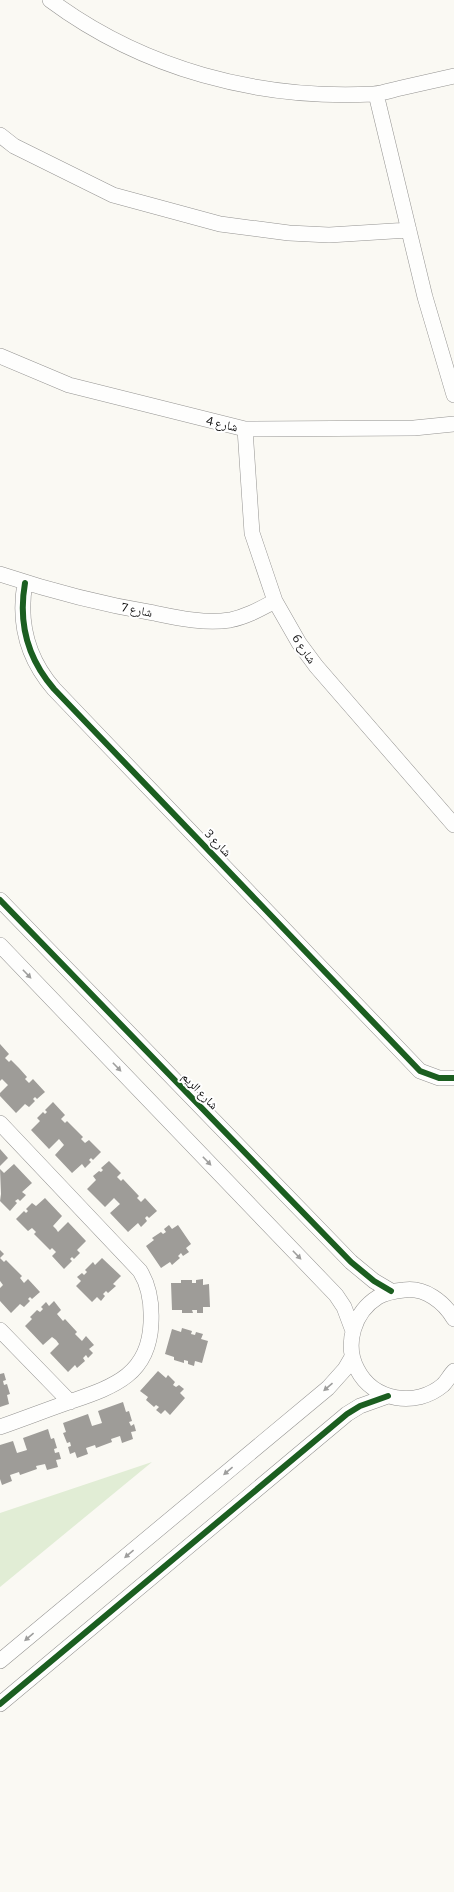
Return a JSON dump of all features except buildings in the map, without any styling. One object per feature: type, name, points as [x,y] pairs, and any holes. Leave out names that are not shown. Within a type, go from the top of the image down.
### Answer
[{"type":"street","points":[[50,0],[78,20],[117,42],[161,63],[248,85],[297,92],[376,94],[454,76]]},
{"type":"street","points":[[376,94],[425,298],[454,395]]},
{"type":"street","points":[[0,135],[14,146],[114,194],[220,224],[289,233],[329,235],[409,230]]},
{"type":"street","name":"شارع 4","points":[[0,356],[69,385],[245,429],[414,428],[454,424]]},
{"type":"street","name":"شارع 6","points":[[245,429],[252,533],[275,601],[299,643],[316,666],[454,825]]},
{"type":"street","name":"شارع 7","points":[[0,574],[25,583],[99,603],[201,621],[229,620],[244,616],[275,601]]},
{"type":"street","name":"شارع 3","points":[[25,583],[22,611],[26,640],[44,678],[420,1071],[424,1080],[433,1087],[443,1088],[454,1084]]},
{"type":"street","name":"شارع الريم","points":[[0,900],[351,1262],[374,1281],[391,1291]]},
{"type":"street","points":[[0,945],[336,1295],[344,1307],[352,1331]]},
{"type":"street","name":"شارع 3","points":[[420,1071],[439,1078],[454,1078]]},
{"type":"street","points":[[0,1123],[140,1271],[149,1288],[151,1314],[149,1342],[144,1357],[128,1376],[118,1383],[0,1427]]},
{"type":"street","points":[[454,1319],[442,1303],[430,1295],[409,1289],[391,1291],[378,1297],[366,1306],[352,1331],[351,1344],[352,1357],[357,1370],[365,1381],[376,1391],[388,1396],[410,1399],[428,1395],[443,1385],[454,1371]]},
{"type":"street","points":[[0,1330],[70,1402]]},
{"type":"street","points":[[0,1661],[328,1388],[345,1369],[352,1357]]},
{"type":"street","points":[[0,1704],[347,1414],[360,1406],[388,1396]]},
{"type":"green space","points":[[152,1462],[0,1587],[0,1513]]},
{"type":"cycle path","points":[[25,583],[23,612],[27,639],[37,665],[54,689],[420,1071],[439,1078],[454,1078]]},
{"type":"cycle path","points":[[0,900],[351,1262],[374,1281],[391,1291]]},
{"type":"cycle path","points":[[0,1704],[347,1414],[360,1406],[388,1396]]}]
